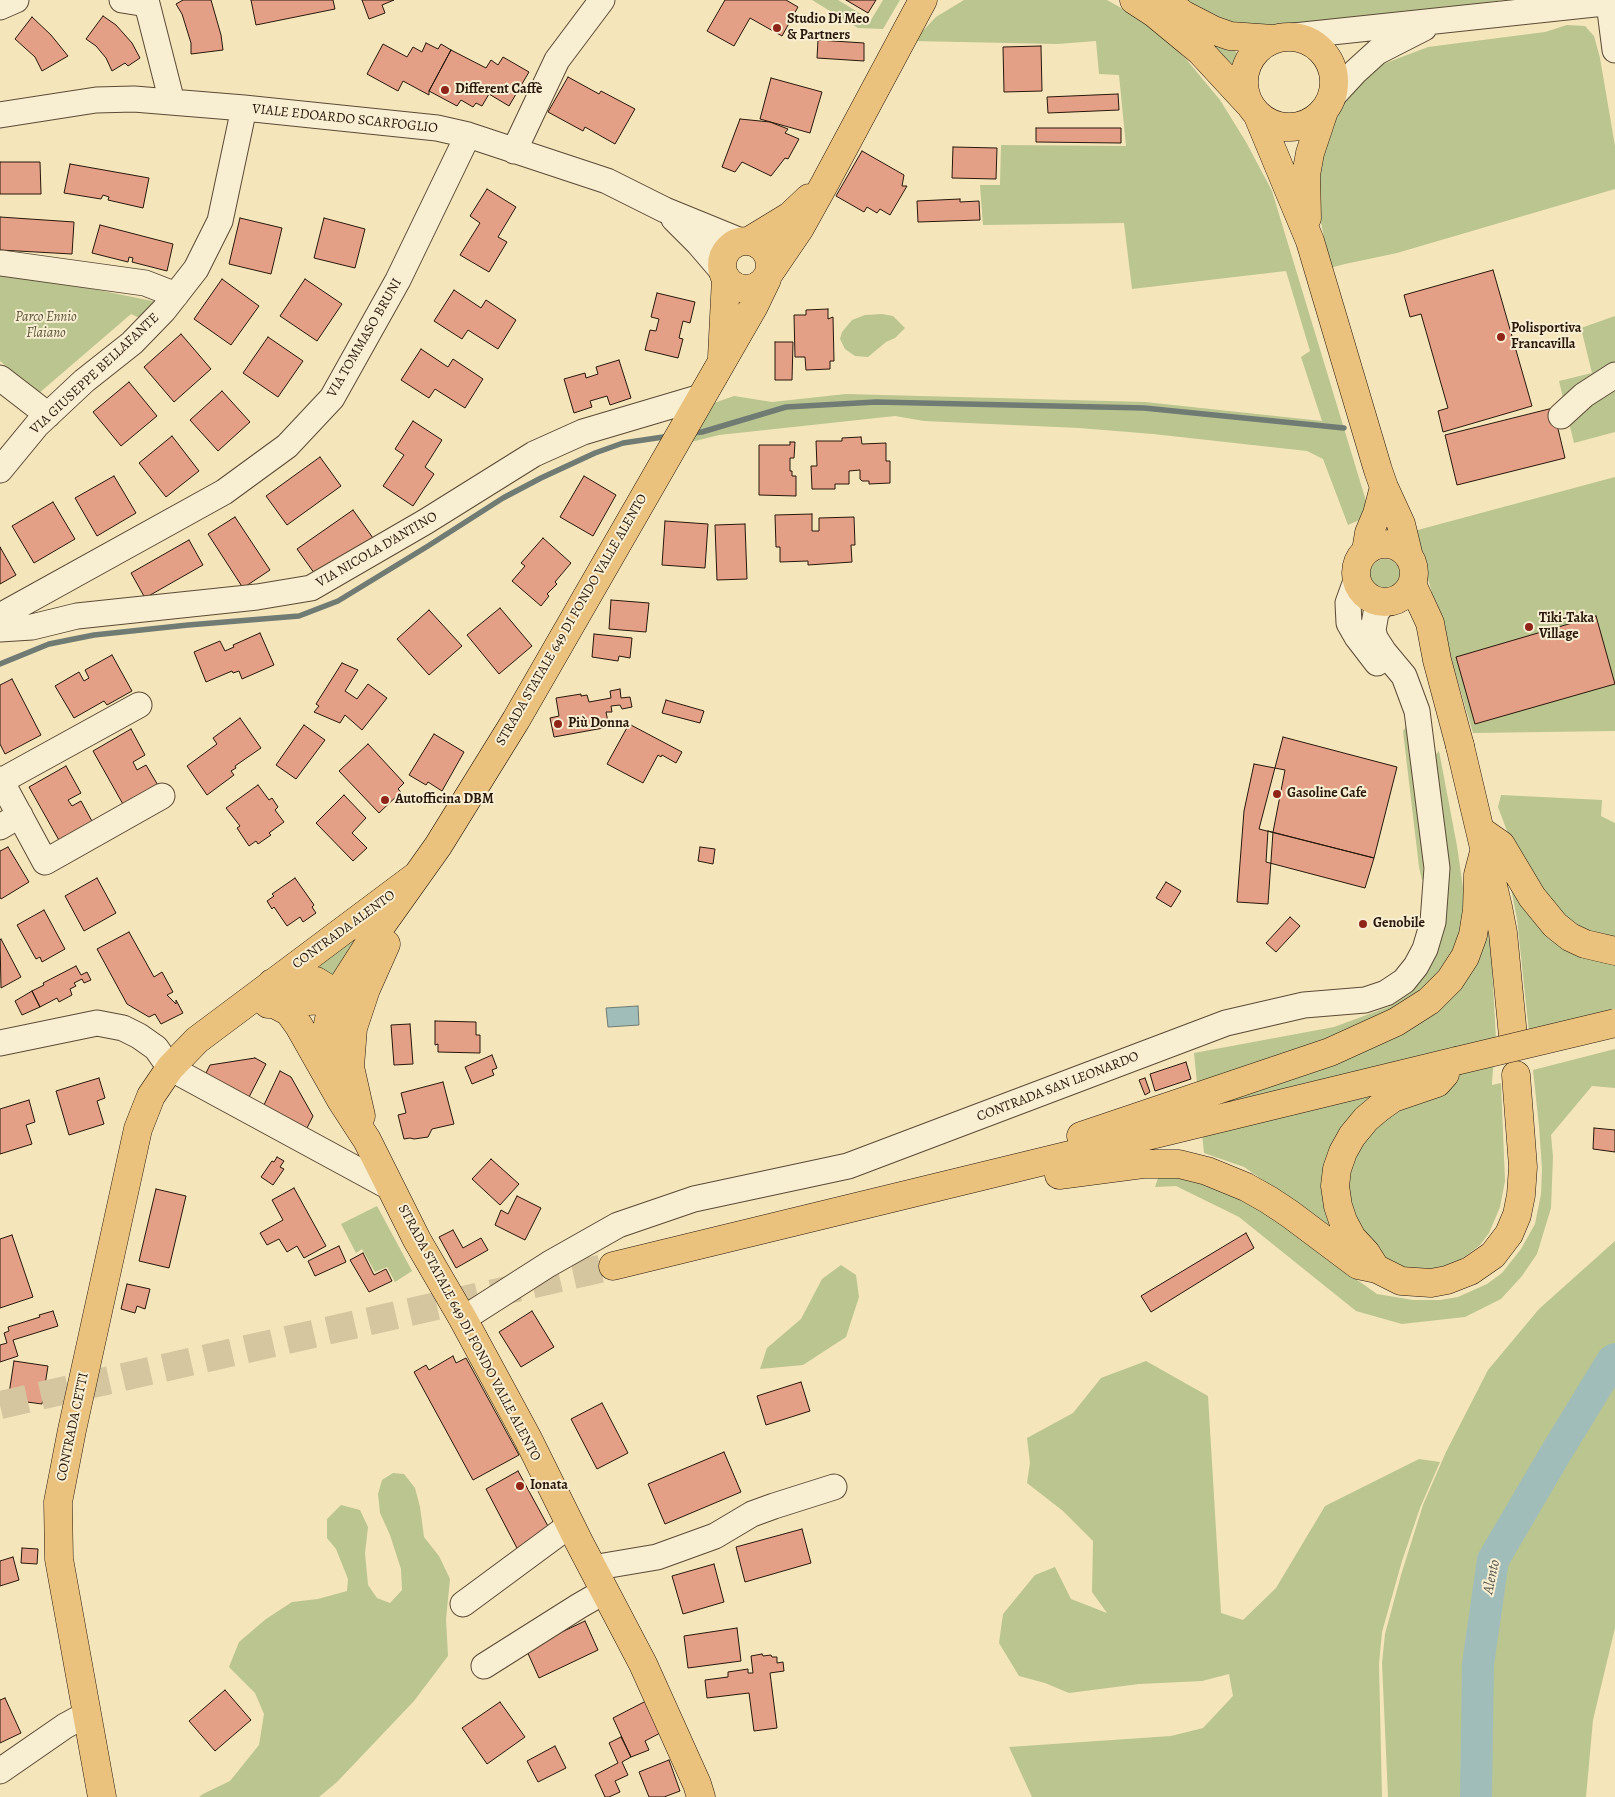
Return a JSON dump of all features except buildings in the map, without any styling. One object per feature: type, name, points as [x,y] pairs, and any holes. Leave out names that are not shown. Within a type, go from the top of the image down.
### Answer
[{"type":"main road","name":"STRADA STATALE 649 DI FONDO VALLE ALENTO","points":[[701,1797],[643,1664],[570,1525],[528,1439],[463,1319],[417,1240],[367,1140],[327,1072],[327,1029],[337,994],[438,846],[538,684],[754,306],[768,275],[800,228],[923,0]]},
{"type":"main road","name":"STRADA STATALE 649 DI FONDO VALLE ALENTO","points":[[903,37],[942,0]]},
{"type":"main road","points":[[1134,0],[1154,13],[1200,51],[1253,109],[1270,124],[1284,127],[1299,126],[1312,121],[1328,104]]},
{"type":"main road","points":[[1164,0],[1184,15],[1221,33],[1230,36],[1308,40],[1328,58],[1333,71],[1334,84],[1310,154],[1306,175],[1310,242]]},
{"type":"main road","points":[[1284,38],[1260,46],[1250,58],[1244,73],[1243,88],[1310,242],[1384,488],[1400,524],[1400,586],[1409,615],[1437,660],[1483,839],[1503,932],[1512,1036]]},
{"type":"main road","name":"STRADA STATALE 649 DI FONDO VALLE ALENTO","points":[[745,241],[790,216],[825,183]]},
{"type":"main road","points":[[745,241],[757,243],[764,248],[769,255],[771,263],[768,275],[754,289],[746,290],[731,284],[724,275],[722,264],[727,250],[745,241]]},
{"type":"main road","name":"STRADA STATALE 649 DI FONDO VALLE ALENTO","points":[[722,360],[724,275]]},
{"type":"main road","points":[[1366,551],[1369,533],[1377,514],[1384,488]]},
{"type":"main road","points":[[1384,544],[1403,550],[1400,586],[1370,597],[1359,586],[1357,568],[1360,558],[1366,551],[1384,544]]},
{"type":"main road","points":[[1483,839],[1501,845],[1532,897],[1555,925],[1570,937],[1585,944],[1615,951]]},
{"type":"main road","points":[[1004,1171],[1037,1148],[1118,1124],[1330,1052],[1396,1022],[1429,1001],[1450,980],[1465,956],[1473,935],[1483,839]]},
{"type":"main road","name":"STRADA STATALE 649 DI FONDO VALLE ALENTO","points":[[367,1140],[350,1067],[353,1028],[373,973],[416,876]]},
{"type":"main road","name":"CONTRADA ALENTO","points":[[272,993],[416,876]]},
{"type":"main road","points":[[337,994],[356,985],[373,973]]},
{"type":"main road","name":"CONTRADA ALENTO","points":[[170,1068],[197,1040],[230,1014],[293,980],[311,980],[337,994]]},
{"type":"main road","points":[[272,993],[292,1016],[327,1072]]},
{"type":"main road","name":"STRADA STATALE 649 DI FONDO VALLE ALENTO","points":[[337,994],[348,1008],[353,1028]]},
{"type":"main road","points":[[614,1266],[1615,1023]]},
{"type":"main road","points":[[1377,1269],[1352,1238],[1343,1221],[1338,1206],[1335,1186],[1336,1169],[1352,1136],[1366,1119],[1392,1098],[1437,1083],[1456,1061]]},
{"type":"main road","name":"CONTRADA CETTI","points":[[102,1797],[59,1559],[58,1502],[74,1420],[138,1129],[151,1096],[170,1068]]},
{"type":"main road","points":[[1004,1171],[1046,1177],[1143,1164],[1179,1164],[1207,1171],[1253,1191],[1290,1214],[1358,1265],[1377,1269],[1401,1282],[1431,1283],[1447,1280],[1470,1271],[1493,1256],[1502,1245],[1517,1215],[1523,1167],[1516,1075]]},
{"type":"street","points":[[0,7],[16,0]]},
{"type":"street","points":[[122,0],[146,2],[172,102]]},
{"type":"street","points":[[514,151],[557,60],[602,0]]},
{"type":"street","points":[[1284,38],[1612,3],[1615,50]]},
{"type":"street","points":[[1328,104],[1355,72],[1376,52],[1437,21]]},
{"type":"street","name":"VIALE EDOARDO SCARFOGLIO","points":[[0,114],[96,100],[134,99],[244,108],[437,128],[468,135],[607,181],[665,210],[745,241]]},
{"type":"street","name":"VIA GIUSEPPE BELLAFANTE","points":[[0,470],[37,425],[84,381],[132,343],[164,310],[196,269],[220,222],[244,108]]},
{"type":"street","name":"VIA TOMMASO BRUNI","points":[[0,616],[224,492],[287,446],[332,398],[398,280],[468,135]]},
{"type":"street","name":"VIALE EDOARDO SCARFOGLIO","points":[[665,210],[699,244],[724,275]]},
{"type":"street","points":[[1,263],[145,283],[176,295]]},
{"type":"street","points":[[1561,416],[1584,396],[1615,375]]},
{"type":"street","points":[[0,378],[48,415]]},
{"type":"street","name":"VIA NICOLA D'ANTINO","points":[[0,629],[32,627],[77,616],[257,597],[311,588],[425,522],[534,454],[582,432],[696,407]]},
{"type":"street","points":[[1357,578],[1348,602],[1347,611],[1352,630],[1417,711]]},
{"type":"street","name":"CONTRADA SAN LEONARDO","points":[[463,1319],[549,1264],[626,1222],[694,1199],[848,1166],[1226,1023],[1304,1005],[1365,1000],[1386,993],[1404,981],[1416,966],[1425,949],[1433,922],[1437,868],[1417,711],[1404,676],[1375,638],[1374,621],[1376,613],[1400,586]]},
{"type":"street","points":[[139,704],[0,780],[10,821],[45,862],[162,796]]},
{"type":"street","points":[[0,1043],[97,1022],[122,1028],[139,1036],[156,1048],[170,1068],[391,1188]]},
{"type":"street","points":[[484,1666],[579,1606],[599,1580],[715,1536],[752,1514],[834,1487]]},
{"type":"street","points":[[463,1604],[570,1525]]},
{"type":"street","points":[[0,1771],[65,1726],[87,1714]]},
{"type":"green space","points":[[812,0],[838,0],[871,20],[883,0],[900,0],[883,29],[858,28]]},
{"type":"green space","points":[[964,0],[1107,0],[1149,24],[1186,59],[1220,100],[1246,142],[1272,191],[1366,501],[1364,518],[1348,525],[1323,459],[1307,451],[1153,434],[1079,428],[924,421],[895,416],[719,435],[691,442],[711,404],[734,396],[772,402],[846,394],[1145,402],[1322,421],[1301,357],[1310,351],[1286,271],[1132,289],[1124,223],[983,225],[980,185],[1000,185],[1001,145],[1126,146],[1119,75],[1099,74],[1096,41],[1057,44],[913,41],[936,17]]},
{"type":"green space","points":[[1175,0],[1504,0],[1378,17],[1245,30]]},
{"type":"green space","points":[[1567,25],[1585,26],[1594,36],[1600,58],[1615,146],[1615,189],[1397,253],[1330,268],[1315,192],[1320,155],[1337,109],[1353,88],[1378,66],[1428,47],[1545,32]]},
{"type":"green space","points":[[1204,43],[1235,51],[1238,54],[1232,66]]},
{"type":"green space","name":"Parco Ennio Flaiano","points":[[0,270],[162,303],[148,322],[131,314],[38,394],[0,361]]},
{"type":"green space","points":[[882,314],[893,316],[905,328],[895,338],[886,342],[868,357],[855,356],[845,349],[840,339],[842,332],[852,320],[865,315]]},
{"type":"green space","points":[[1615,316],[1615,432],[1574,443],[1559,381],[1592,373],[1581,328]]},
{"type":"green space","name":"Tiki-Taka Village","points":[[1615,477],[1615,731],[1473,733],[1414,531]]},
{"type":"green space","points":[[1385,559],[1396,563],[1400,574],[1396,585],[1385,589],[1374,585],[1370,574],[1374,563]]},
{"type":"green space","points":[[1409,722],[1420,812],[1424,881],[1422,880],[1419,867],[1403,731]]},
{"type":"green space","points":[[1439,751],[1457,846],[1466,909],[1486,924],[1490,932],[1496,1039],[1492,1085],[1501,1083],[1505,1181],[1500,1207],[1489,1233],[1480,1245],[1455,1264],[1441,1270],[1400,1271],[1334,1229],[1244,1167],[1204,1153],[1194,1053],[1334,1027],[1391,1006],[1406,995],[1430,955],[1434,756]]},
{"type":"green space","points":[[1501,795],[1602,800],[1601,816],[1615,823],[1615,944],[1579,933],[1519,863],[1498,807]]},
{"type":"green space","points":[[1511,888],[1615,958],[1615,1011],[1529,1032],[1517,919]]},
{"type":"green space","points":[[365,925],[332,982],[313,973],[333,943]]},
{"type":"green space","points":[[1615,1049],[1615,1088],[1592,1086],[1551,1135],[1553,1157],[1551,1208],[1537,1254],[1522,1276],[1501,1299],[1465,1317],[1402,1324],[1356,1311],[1239,1217],[1176,1186],[1155,1187],[1160,1172],[1179,1171],[1242,1196],[1302,1236],[1346,1272],[1377,1294],[1413,1300],[1440,1300],[1458,1297],[1487,1284],[1502,1273],[1521,1249],[1535,1224],[1541,1194],[1542,1169],[1533,1070]]},
{"type":"green space","points":[[377,1206],[412,1271],[395,1282],[387,1267],[375,1272],[362,1249],[356,1253],[341,1224]]},
{"type":"green space","points":[[1615,1241],[1615,1358],[1554,1455],[1492,1560],[1478,1664],[1475,1797],[1388,1797],[1382,1663],[1385,1634],[1423,1505],[1446,1452],[1488,1370],[1539,1309]]},
{"type":"green space","points":[[841,1265],[856,1275],[859,1297],[846,1337],[803,1365],[760,1369],[767,1348],[801,1319],[822,1279]]},
{"type":"green space","points":[[1615,1359],[1615,1628],[1593,1720],[1586,1797],[1477,1797],[1479,1665],[1494,1561],[1555,1456]]},
{"type":"green space","points":[[1146,1361],[1208,1396],[1221,1613],[1243,1620],[1276,1588],[1325,1506],[1419,1459],[1440,1462],[1420,1508],[1402,1561],[1382,1632],[1379,1664],[1382,1797],[1032,1797],[1009,1747],[1171,1736],[1203,1728],[1233,1696],[1229,1674],[1202,1681],[1139,1684],[1069,1693],[1045,1683],[1019,1676],[999,1643],[1003,1614],[1035,1575],[1055,1567],[1071,1599],[1107,1613],[1092,1592],[1093,1541],[1063,1511],[1027,1483],[1030,1463],[1027,1438],[1073,1413],[1101,1378]]},
{"type":"green space","points":[[393,1473],[404,1474],[415,1488],[424,1537],[439,1556],[450,1579],[446,1619],[448,1656],[414,1701],[337,1782],[319,1797],[199,1797],[230,1781],[259,1745],[264,1714],[255,1693],[229,1667],[239,1642],[266,1619],[292,1602],[318,1599],[347,1591],[348,1579],[336,1549],[327,1538],[327,1519],[341,1505],[360,1510],[368,1527],[365,1553],[368,1585],[377,1598],[390,1603],[402,1590],[401,1569],[390,1535],[380,1513],[378,1494],[382,1480]]},
{"type":"water","points":[[638,1006],[639,1025],[608,1027],[606,1008]]},
{"type":"waterway","points":[[691,433],[702,432],[786,407],[876,402],[1144,408],[1344,428]]},
{"type":"waterway","points":[[0,664],[49,644],[94,635],[299,616],[338,601],[503,498],[541,478],[595,453],[623,443],[670,436]]},
{"type":"waterway","name":"Alento","points":[[1476,1797],[1478,1664],[1493,1560],[1554,1456],[1615,1359]]},
{"type":"tunnel","points":[[0,1405],[613,1266]]},
{"type":"place","name":"Studio Di Meo & Partners","points":[[777,28]]},
{"type":"place","name":"Different Caffè","points":[[445,90]]},
{"type":"place","name":"Polisportiva Francavilla","points":[[1501,337]]},
{"type":"place","name":"Tiki-Taka Village","points":[[1529,627]]},
{"type":"place","name":"Più Donna","points":[[558,724]]},
{"type":"place","name":"Gasoline Cafe","points":[[1277,794]]},
{"type":"place","name":"Autofficina DBM","points":[[385,800]]},
{"type":"place","name":"Genobile","points":[[1363,924]]},
{"type":"place","name":"Ionata","points":[[520,1486]]}]
